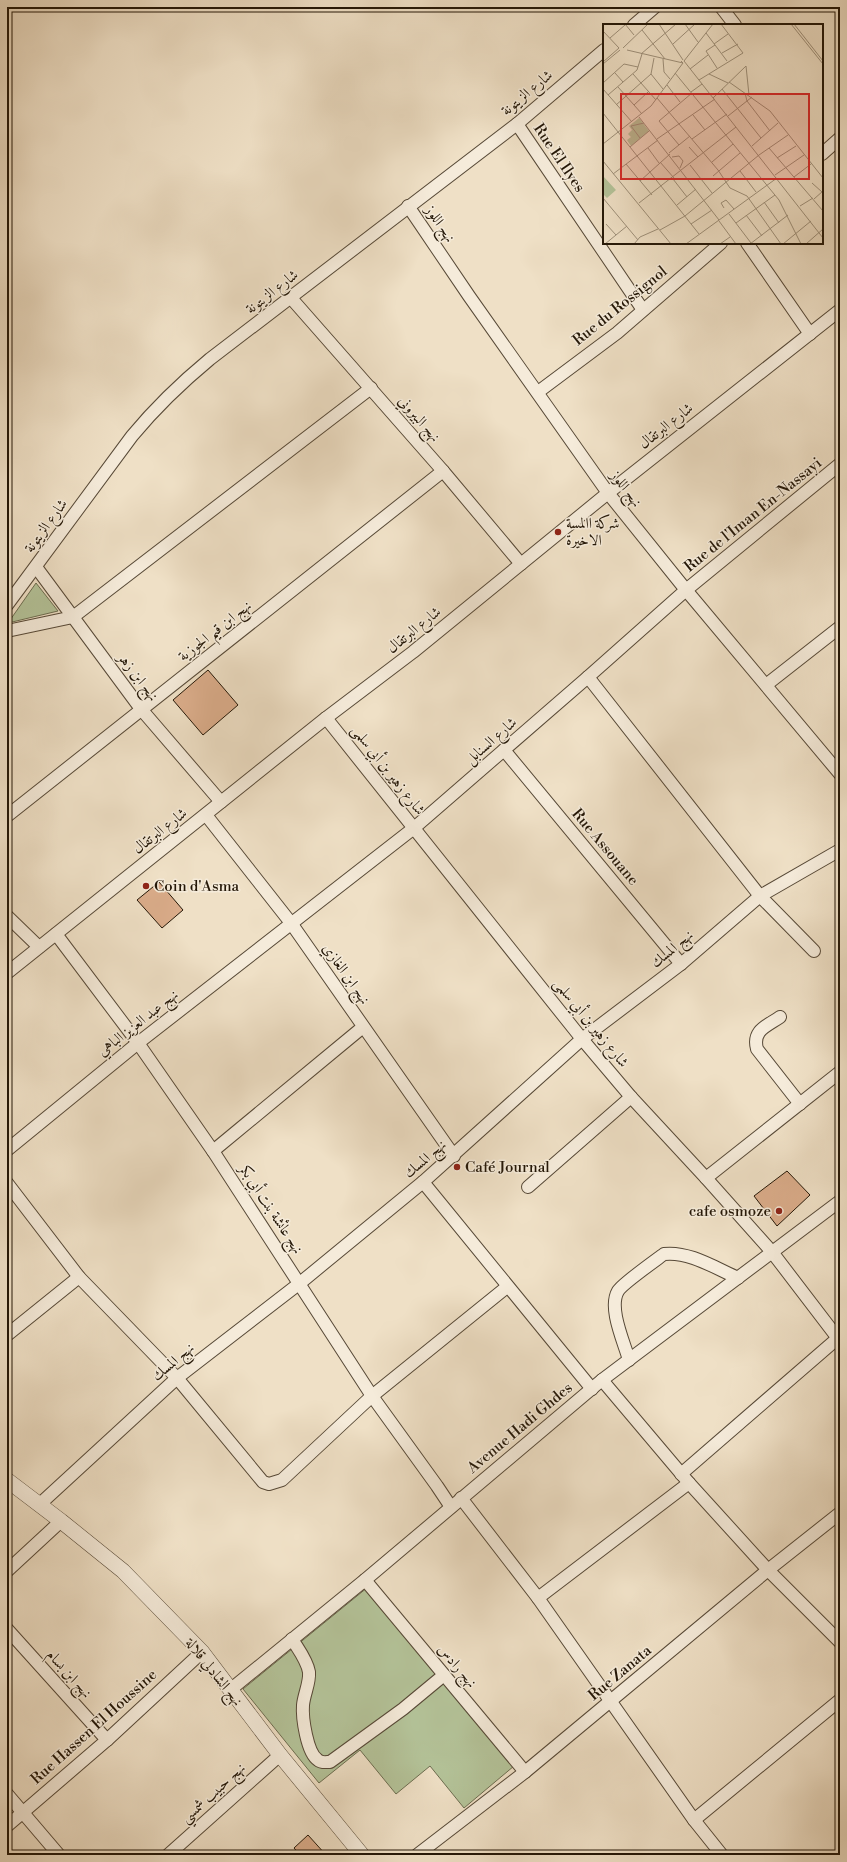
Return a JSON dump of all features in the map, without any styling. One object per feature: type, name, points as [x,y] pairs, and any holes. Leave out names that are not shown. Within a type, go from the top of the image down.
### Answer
[{"type":"street","points":[[635,24],[655,7]]},
{"type":"street","points":[[721,7],[734,24]]},
{"type":"street","name":"شارع الزيتونة","points":[[9,598],[36,567],[104,473],[154,410],[194,372],[408,206],[517,124],[603,51]]},
{"type":"street","name":"Rue El Ilyes","points":[[517,124],[643,310]]},
{"type":"street","points":[[824,147],[840,138]]},
{"type":"street","name":"نهج اللوز","points":[[408,206],[469,296],[608,493],[686,590],[840,774]]},
{"type":"street","name":"Rue du Rossignol","points":[[538,392],[617,333],[720,244]]},
{"type":"street","points":[[748,244],[810,334]]},
{"type":"street","name":"نهج البيروني","points":[[291,298],[443,471],[520,564]]},
{"type":"street","name":"شارع البرتقال","points":[[7,973],[326,718],[413,652],[608,493],[810,334],[839,314]]},
{"type":"street","points":[[7,631],[74,617],[370,388]]},
{"type":"street","name":"Rue de l'Iman En-Nassayi","points":[[588,677],[686,590],[840,464]]},
{"type":"street","name":"نهج ابن قيم الجوزية","points":[[7,816],[443,471]]},
{"type":"street","name":"نهج ابن زهر","points":[[36,567],[141,709],[221,802]]},
{"type":"street","points":[[766,685],[840,627]]},
{"type":"street","points":[[588,677],[760,896],[814,951]]},
{"type":"street","name":"شارع السنابل","points":[[291,923],[414,828],[588,677]]},
{"type":"street","name":"شارع زهير بن أبي سلمى","points":[[326,718],[582,1039],[631,1097],[772,1252],[839,1339]]},
{"type":"street","name":"Rue Assouane","points":[[504,750],[681,964]]},
{"type":"street","name":"نهج ابن الغازي","points":[[206,815],[291,923],[454,1156]]},
{"type":"street","name":"نهج المسك","points":[[40,1504],[177,1378],[300,1283],[423,1182],[454,1156],[582,1039],[681,964],[760,896],[840,850]]},
{"type":"street","points":[[7,916],[39,947]]},
{"type":"street","name":"نهج عبد العزيز الباهي","points":[[7,1150],[138,1043],[291,923]]},
{"type":"street","name":"نهج عائشة بنت أبي بكر","points":[[56,934],[138,1043],[213,1151],[372,1396],[437,1486],[451,1508]]},
{"type":"street","points":[[780,1017],[757,1033],[755,1041],[757,1049],[800,1104]]},
{"type":"street","points":[[213,1151],[363,1027]]},
{"type":"street","points":[[706,1178],[840,1072]]},
{"type":"street","points":[[528,1187],[631,1097]]},
{"type":"street","points":[[423,1182],[507,1287],[592,1389]]},
{"type":"street","points":[[7,1183],[79,1277],[177,1378],[262,1482],[269,1484],[282,1480],[372,1396],[507,1287]]},
{"type":"street","name":"Avenue Hadi Ghdes","points":[[230,1690],[365,1580],[602,1380],[840,1200]]},
{"type":"street","points":[[629,1360],[614,1305],[618,1290],[664,1254],[673,1253],[686,1256],[738,1278]]},
{"type":"street","points":[[7,1335],[79,1277]]},
{"type":"street","points":[[538,1598],[685,1478],[839,1339]]},
{"type":"street","points":[[602,1380],[685,1478],[768,1570],[840,1642]]},
{"type":"street","name":"نهج الشادلي قلالة","points":[[7,1480],[61,1520],[122,1572],[202,1652],[280,1755],[362,1855]]},
{"type":"street","points":[[461,1498],[538,1598],[612,1701],[694,1820],[722,1855]]},
{"type":"street","name":"Rue Zanata","points":[[417,1855],[525,1772],[768,1570],[840,1513]]},
{"type":"street","points":[[7,1572],[61,1520]]},
{"type":"street","name":"نهج رادس","points":[[365,1580],[525,1772]]},
{"type":"street","name":"نهج ابن بسام","points":[[7,1629],[107,1740]]},
{"type":"street","points":[[292,1639],[309,1670],[307,1689],[303,1704],[304,1721],[306,1736],[313,1754],[318,1761],[330,1762],[403,1709],[444,1675]]},
{"type":"street","name":"Rue Hassen El Houssine","points":[[7,1826],[107,1740],[202,1652]]},
{"type":"street","points":[[694,1820],[840,1700]]},
{"type":"street","name":"نهج حبيب شمسي","points":[[168,1855],[280,1755]]},
{"type":"street","points":[[7,1794],[59,1855]]},
{"type":"green space","points":[[36,583],[58,611],[8,623]]},
{"type":"green space","points":[[368,1587],[514,1766],[464,1808],[430,1766],[396,1794],[360,1750],[319,1783],[243,1689]]},
{"type":"building","points":[[208,670],[238,705],[203,735],[173,700]]},
{"type":"building","points":[[159,882],[183,910],[162,928],[137,900]]},
{"type":"building","name":"cafe osmoze","points":[[787,1171],[810,1195],[777,1226],[754,1196]]},
{"type":"building","points":[[308,1835],[326,1855],[300,1855],[294,1848]]},
{"type":"place","name":"شركة االمسة الاخيرة","points":[[558,532]]},
{"type":"place","name":"Coin d'Asma","points":[[146,886]]},
{"type":"place","name":"Café Journal","points":[[457,1167]]},
{"type":"place","name":"cafe osmoze","points":[[779,1211]]}]
